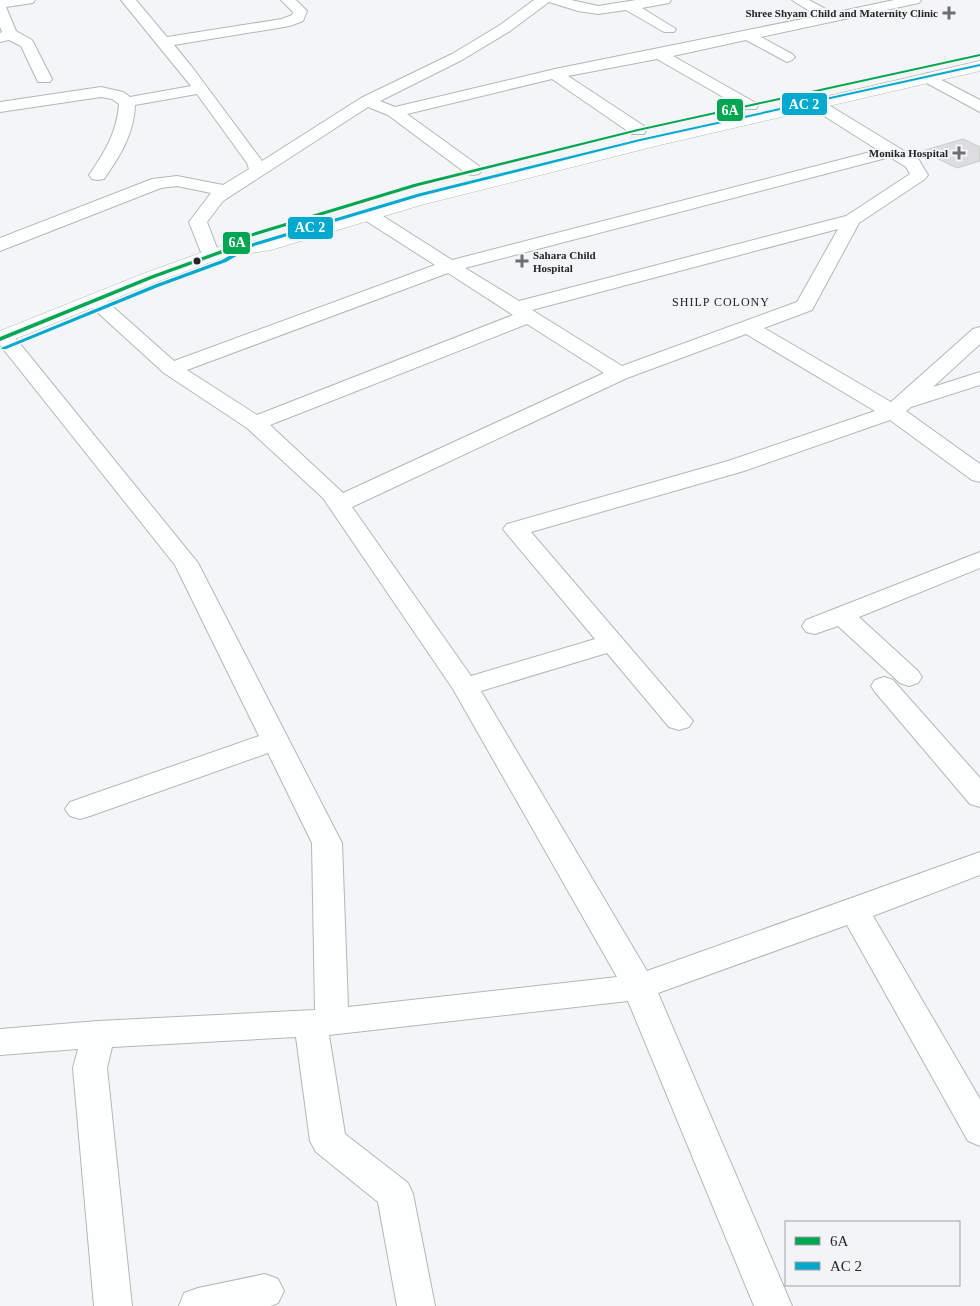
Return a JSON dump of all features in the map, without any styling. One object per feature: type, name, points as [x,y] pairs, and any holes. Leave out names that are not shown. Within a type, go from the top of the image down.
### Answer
[{"type":"main road","points":[[2,338],[152,277],[216,254],[248,236],[416,184],[638,130],[980,55]]},
{"type":"main road","points":[[216,254],[264,246],[414,201],[642,144],[980,66]]},
{"type":"street","points":[[0,3],[28,0]]},
{"type":"street","points":[[128,0],[201,90],[255,163],[258,171]]},
{"type":"street","points":[[162,42],[285,23],[298,18],[300,11],[288,0]]},
{"type":"street","points":[[216,254],[198,222],[217,197],[318,134],[366,100],[456,57],[505,28],[542,0]]},
{"type":"street","points":[[556,0],[590,9],[609,10],[664,0]]},
{"type":"street","points":[[799,0],[831,18]]},
{"type":"street","points":[[394,112],[555,74],[749,36],[914,0]]},
{"type":"street","points":[[629,6],[669,29]]},
{"type":"street","points":[[0,8],[5,36],[27,43],[44,79]]},
{"type":"street","points":[[749,36],[786,57]]},
{"type":"street","points":[[659,54],[750,106]]},
{"type":"street","points":[[555,74],[638,130]]},
{"type":"street","points":[[928,78],[980,107]]},
{"type":"street","points":[[0,107],[101,92],[117,95],[127,102],[201,90]]},
{"type":"street","points":[[366,100],[394,112],[473,170]]},
{"type":"street","points":[[98,175],[120,141],[127,118],[127,102]]},
{"type":"street","points":[[255,423],[522,312],[852,220],[918,174],[913,164],[816,104]]},
{"type":"street","points":[[171,368],[450,266],[892,151]]},
{"type":"street","points":[[0,245],[158,183],[177,181],[225,191]]},
{"type":"street","points":[[368,215],[620,374]]},
{"type":"street","points":[[339,504],[620,374],[805,306],[852,220]]},
{"type":"street","points":[[96,301],[171,368],[255,423],[331,493],[465,687],[639,987],[773,1306]]},
{"type":"street","points":[[748,327],[897,408],[980,475]]},
{"type":"street","points":[[897,408],[980,333]]},
{"type":"street","points":[[2,338],[186,563],[327,842],[321,1022],[328,1141],[395,1194],[416,1306]]},
{"type":"street","points":[[679,721],[515,529],[736,466],[980,378]]},
{"type":"street","points":[[815,626],[980,558]]},
{"type":"street","points":[[842,615],[896,681],[980,797]]},
{"type":"street","points":[[465,687],[612,643]]},
{"type":"street","points":[[80,809],[276,740]]},
{"type":"street","points":[[0,1042],[98,1034],[321,1022],[639,987],[980,863]]},
{"type":"street","points":[[854,910],[980,1132]]},
{"type":"street","points":[[98,1034],[90,1068],[113,1306]]},
{"type":"street","points":[[198,1306],[265,1291]]},
{"type":"building","points":[[963,139],[980,147],[980,161],[957,168],[922,151]]},
{"type":"transit line","name":"6A","points":[[0,339],[152,277],[221,252],[248,236],[416,185],[638,130],[980,55]]},
{"type":"transit line","points":[[4,348],[156,286],[224,261],[252,245],[419,195],[640,140],[980,65]]},
{"type":"place","name":"Shree Shyam Child and Maternity Clinic","points":[[949,13]]},
{"type":"place","name":"Monika Hospital","points":[[959,153]]},
{"type":"place","name":"Sahara Child Hospital","points":[[522,261]]},
{"type":"district","name":"SHILP COLONY","points":[[721,302]]}]
